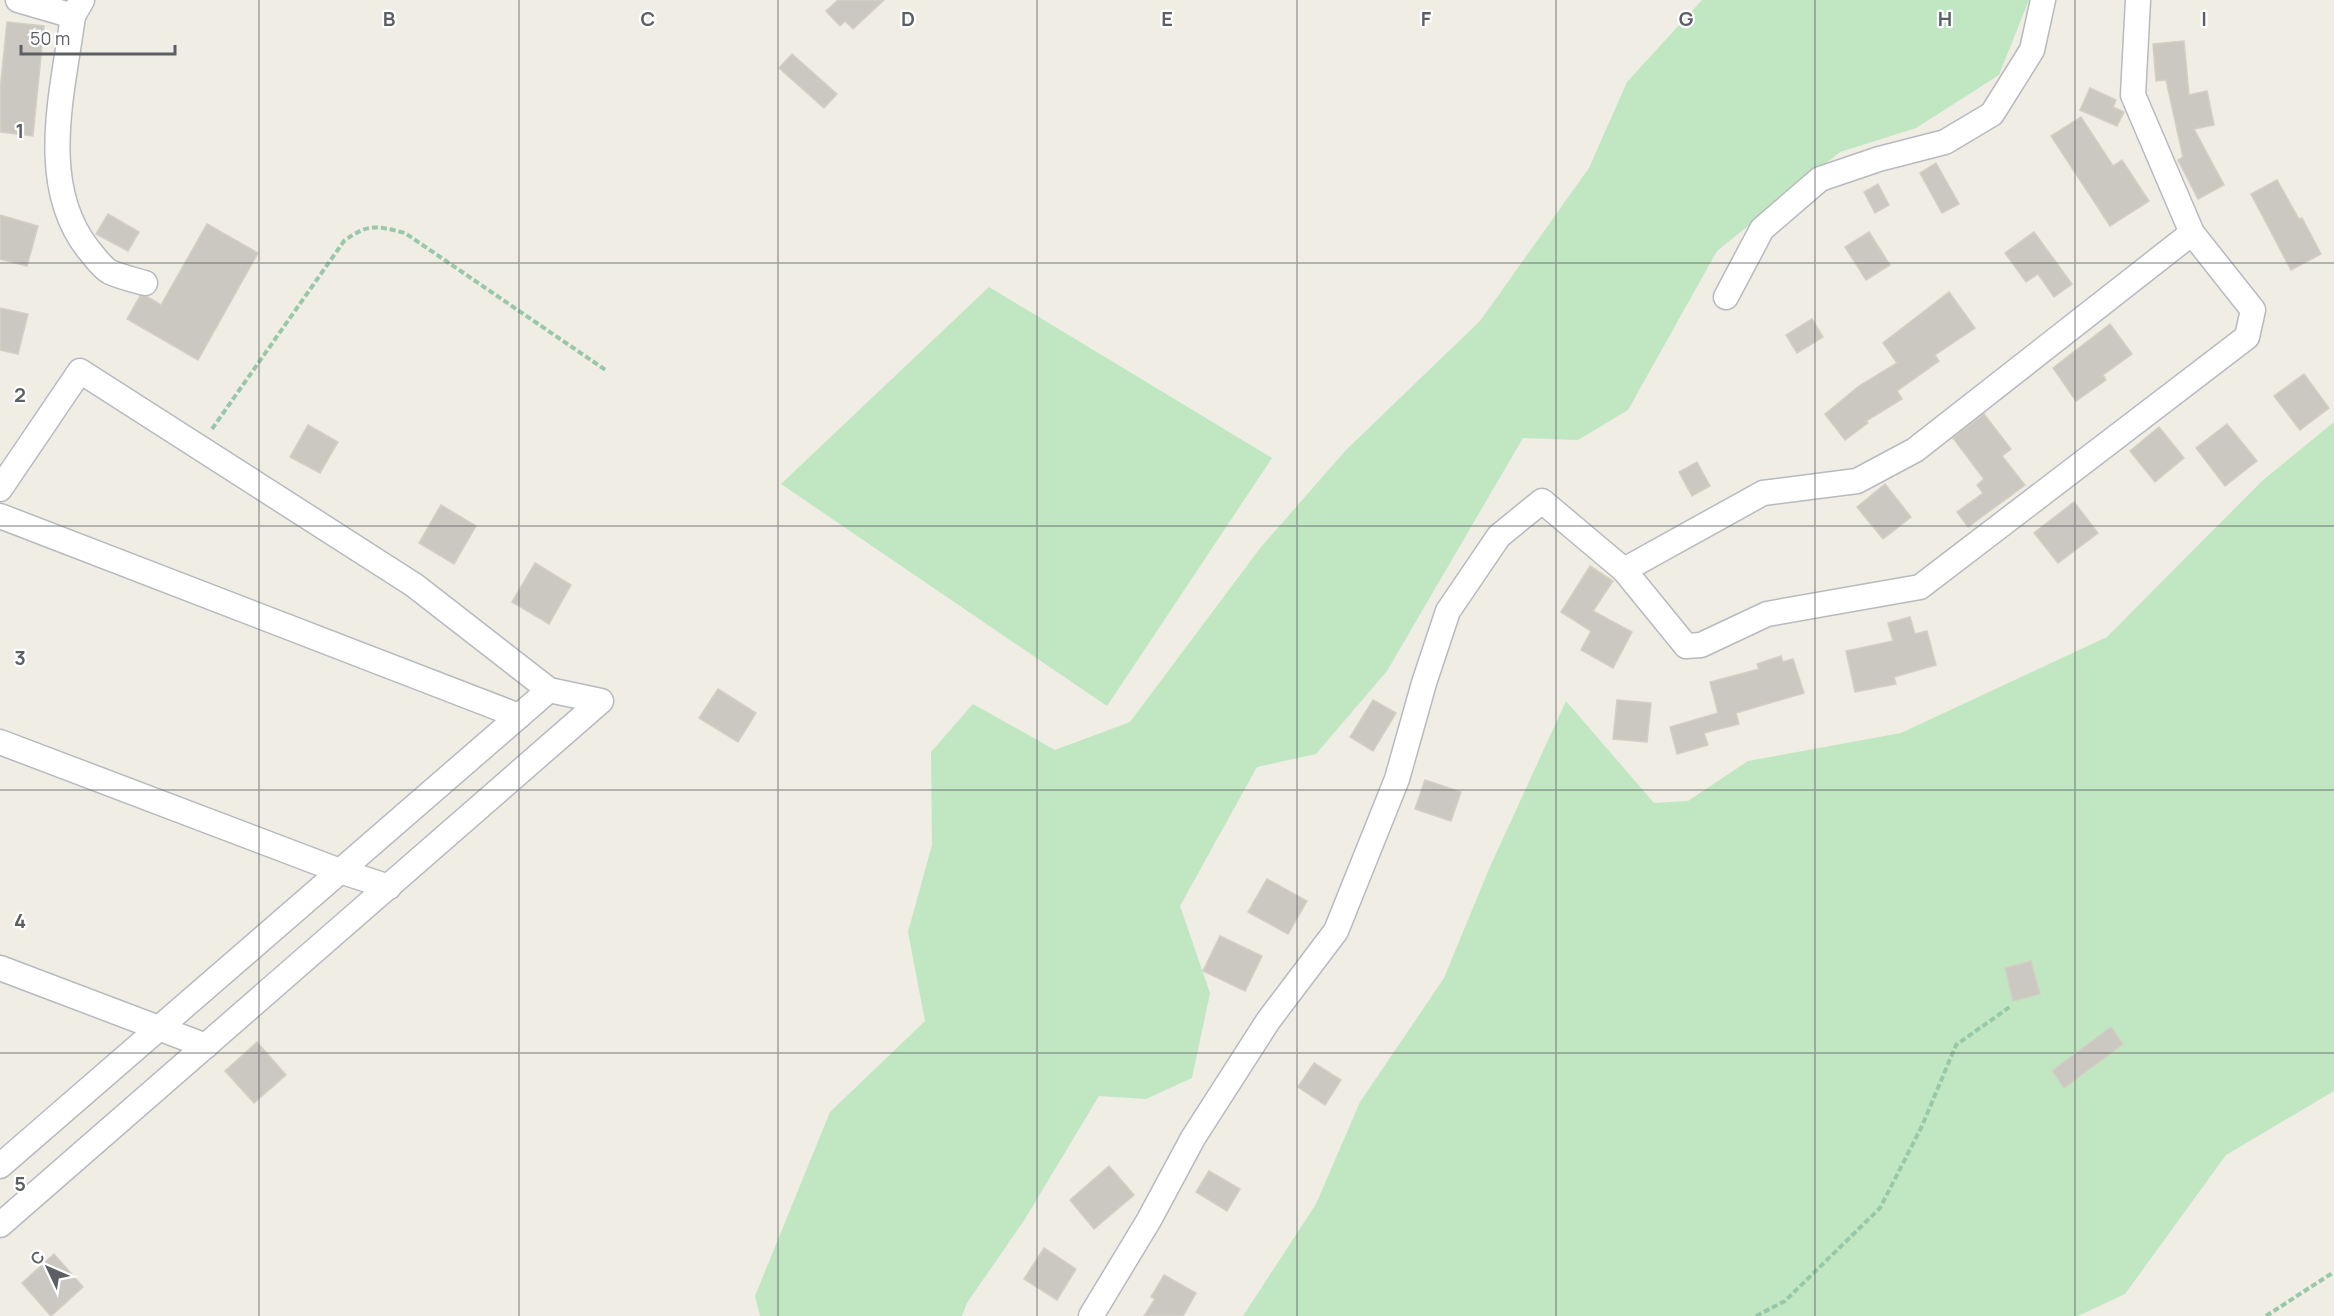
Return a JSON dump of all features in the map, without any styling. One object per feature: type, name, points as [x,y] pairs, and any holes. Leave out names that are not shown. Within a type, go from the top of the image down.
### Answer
[{"type":"street","points":[[18,0],[78,8],[59,130],[57,160],[63,197],[75,232],[97,260],[109,271],[145,284]]},
{"type":"street","points":[[1726,297],[1762,229],[1820,179],[1879,159],[1945,142],[1992,114],[2032,50],[2043,0]]},
{"type":"street","points":[[1091,1316],[1212,1109],[1268,1021],[1336,931],[1397,779],[1424,683],[1448,611],[1499,536],[1542,501],[1624,570],[1686,646],[1701,645],[1767,614],[1920,587],[2247,337],[2253,310],[2192,233],[2133,95],[2138,0]]},
{"type":"street","points":[[1624,570],[1763,493],[1857,481],[1915,450],[2192,233]]},
{"type":"street","points":[[0,489],[80,371],[414,585],[549,690],[601,701],[1,1222]]},
{"type":"street","points":[[0,516],[519,716]]},
{"type":"street","points":[[0,1166],[549,690]]},
{"type":"street","points":[[0,741],[340,871],[389,886]]},
{"type":"street","points":[[0,968],[206,1046]]},
{"type":"path","points":[[199,447],[344,241],[357,231],[374,226],[405,233],[607,371]]},
{"type":"path","points":[[1756,1316],[1785,1301],[1880,1208],[1922,1126],[1956,1046],[2011,1006]]},
{"type":"path","points":[[2266,1316],[2334,1272]]},
{"type":"green space","points":[[1702,0],[2029,0],[1999,75],[1916,128],[1840,152],[1717,251],[1628,410],[1578,440],[1523,438],[1387,671],[1316,754],[1257,767],[1180,906],[1210,993],[1192,1078],[1146,1099],[1099,1096],[1025,1219],[967,1303],[962,1316],[760,1316],[755,1296],[830,1112],[925,1021],[908,932],[932,845],[931,752],[973,704],[1055,750],[1130,722],[1261,547],[1346,450],[1480,321],[1589,168],[1627,82]]},
{"type":"green space","points":[[989,287],[1272,458],[1107,706],[781,484]]},
{"type":"green space","points":[[2334,422],[2334,1091],[2226,1155],[2125,1294],[2078,1316],[1243,1316],[1316,1204],[1360,1102],[1444,978],[1489,869],[1566,701],[1654,803],[1688,801],[1748,761],[1901,733],[2107,637],[2262,481]]},
{"type":"building","points":[[838,0],[884,0],[853,29],[845,21],[840,26],[826,11]]},
{"type":"building","points":[[7,22],[44,26],[33,136],[0,132],[0,91]]},
{"type":"building","points":[[2184,41],[2189,95],[2207,91],[2214,125],[2194,129],[2224,185],[2198,199],[2178,160],[2183,157],[2166,80],[2156,81],[2153,44]]},
{"type":"building","points":[[792,54],[837,94],[824,108],[779,68]]},
{"type":"building","points":[[2090,88],[2116,100],[2113,107],[2124,112],[2117,126],[2080,110]]},
{"type":"building","points":[[2081,117],[2113,166],[2122,160],[2149,201],[2110,226],[2051,136]]},
{"type":"building","points":[[1936,163],[1959,204],[1942,213],[1920,173]]},
{"type":"building","points":[[2277,180],[2299,219],[2302,218],[2321,254],[2291,270],[2251,194]]},
{"type":"building","points":[[1878,184],[1889,205],[1875,213],[1864,192]]},
{"type":"building","points":[[108,214],[139,232],[128,251],[96,234]]},
{"type":"building","points":[[0,215],[38,226],[27,266],[0,259]]},
{"type":"building","points":[[207,224],[258,253],[198,360],[127,319],[140,296],[148,297],[161,305]]},
{"type":"building","points":[[1869,232],[1890,265],[1866,280],[1845,247]]},
{"type":"building","points":[[2034,232],[2072,284],[2054,297],[2038,274],[2026,282],[2005,253]]},
{"type":"building","points":[[1949,292],[1975,328],[1935,355],[1939,361],[1897,391],[1902,399],[1866,421],[1868,423],[1845,440],[1825,414],[1859,386],[1897,363],[1883,343]]},
{"type":"building","points":[[0,308],[28,314],[18,354],[0,350]]},
{"type":"building","points":[[1812,319],[1823,337],[1797,353],[1786,335]]},
{"type":"building","points":[[2110,324],[2132,354],[2103,375],[2106,380],[2076,401],[2053,368]]},
{"type":"building","points":[[2304,374],[2329,408],[2300,430],[2274,396]]},
{"type":"building","points":[[1984,414],[2011,449],[2002,456],[2025,485],[1968,527],[1957,512],[1983,493],[1977,485],[1984,479],[1953,438]]},
{"type":"building","points":[[2227,424],[2257,461],[2225,486],[2196,448]]},
{"type":"building","points":[[308,425],[338,442],[320,473],[290,457]]},
{"type":"building","points":[[2159,427],[2184,458],[2155,482],[2130,451]]},
{"type":"building","points":[[1697,462],[1710,486],[1692,496],[1679,472]]},
{"type":"building","points":[[1885,484],[1911,517],[1883,539],[1857,507]]},
{"type":"building","points":[[2074,502],[2098,533],[2058,563],[2034,533]]},
{"type":"building","points":[[441,505],[476,526],[454,564],[419,543]]},
{"type":"building","points":[[535,563],[571,585],[549,624],[512,602]]},
{"type":"building","points":[[1590,566],[1613,581],[1593,611],[1632,632],[1613,668],[1581,650],[1591,631],[1561,612]]},
{"type":"building","points":[[1910,617],[1915,634],[1927,631],[1936,665],[1894,677],[1896,684],[1855,692],[1846,651],[1893,641],[1888,623]]},
{"type":"building","points":[[1781,656],[1783,662],[1793,659],[1804,693],[1736,713],[1739,724],[1704,733],[1708,745],[1677,754],[1670,727],[1718,713],[1710,682],[1759,669],[1757,664]]},
{"type":"building","points":[[718,689],[756,713],[738,742],[699,718]]},
{"type":"building","points":[[1373,700],[1396,713],[1373,751],[1350,737]]},
{"type":"building","points":[[1617,700],[1651,703],[1647,742],[1613,739]]},
{"type":"building","points":[[1425,780],[1461,792],[1451,821],[1415,809]]},
{"type":"building","points":[[1267,879],[1307,901],[1288,934],[1248,912]]},
{"type":"building","points":[[1220,936],[1262,956],[1245,991],[1203,971]]},
{"type":"building","points":[[2031,961],[2040,994],[2013,1001],[2005,968]]},
{"type":"building","points":[[2111,1027],[2123,1044],[2064,1088],[2052,1071]]},
{"type":"building","points":[[257,1042],[286,1075],[254,1103],[225,1071]]},
{"type":"building","points":[[1314,1063],[1341,1080],[1325,1105],[1298,1087]]},
{"type":"building","points":[[1109,1166],[1134,1195],[1094,1229],[1070,1200]]},
{"type":"building","points":[[1209,1171],[1240,1189],[1227,1211],[1196,1192]]},
{"type":"building","points":[[1044,1248],[1076,1269],[1057,1300],[1024,1279]]},
{"type":"building","points":[[54,1254],[83,1287],[51,1316],[22,1283]]},
{"type":"building","points":[[1164,1275],[1196,1293],[1183,1316],[1144,1316],[1155,1299],[1151,1297]]}]
